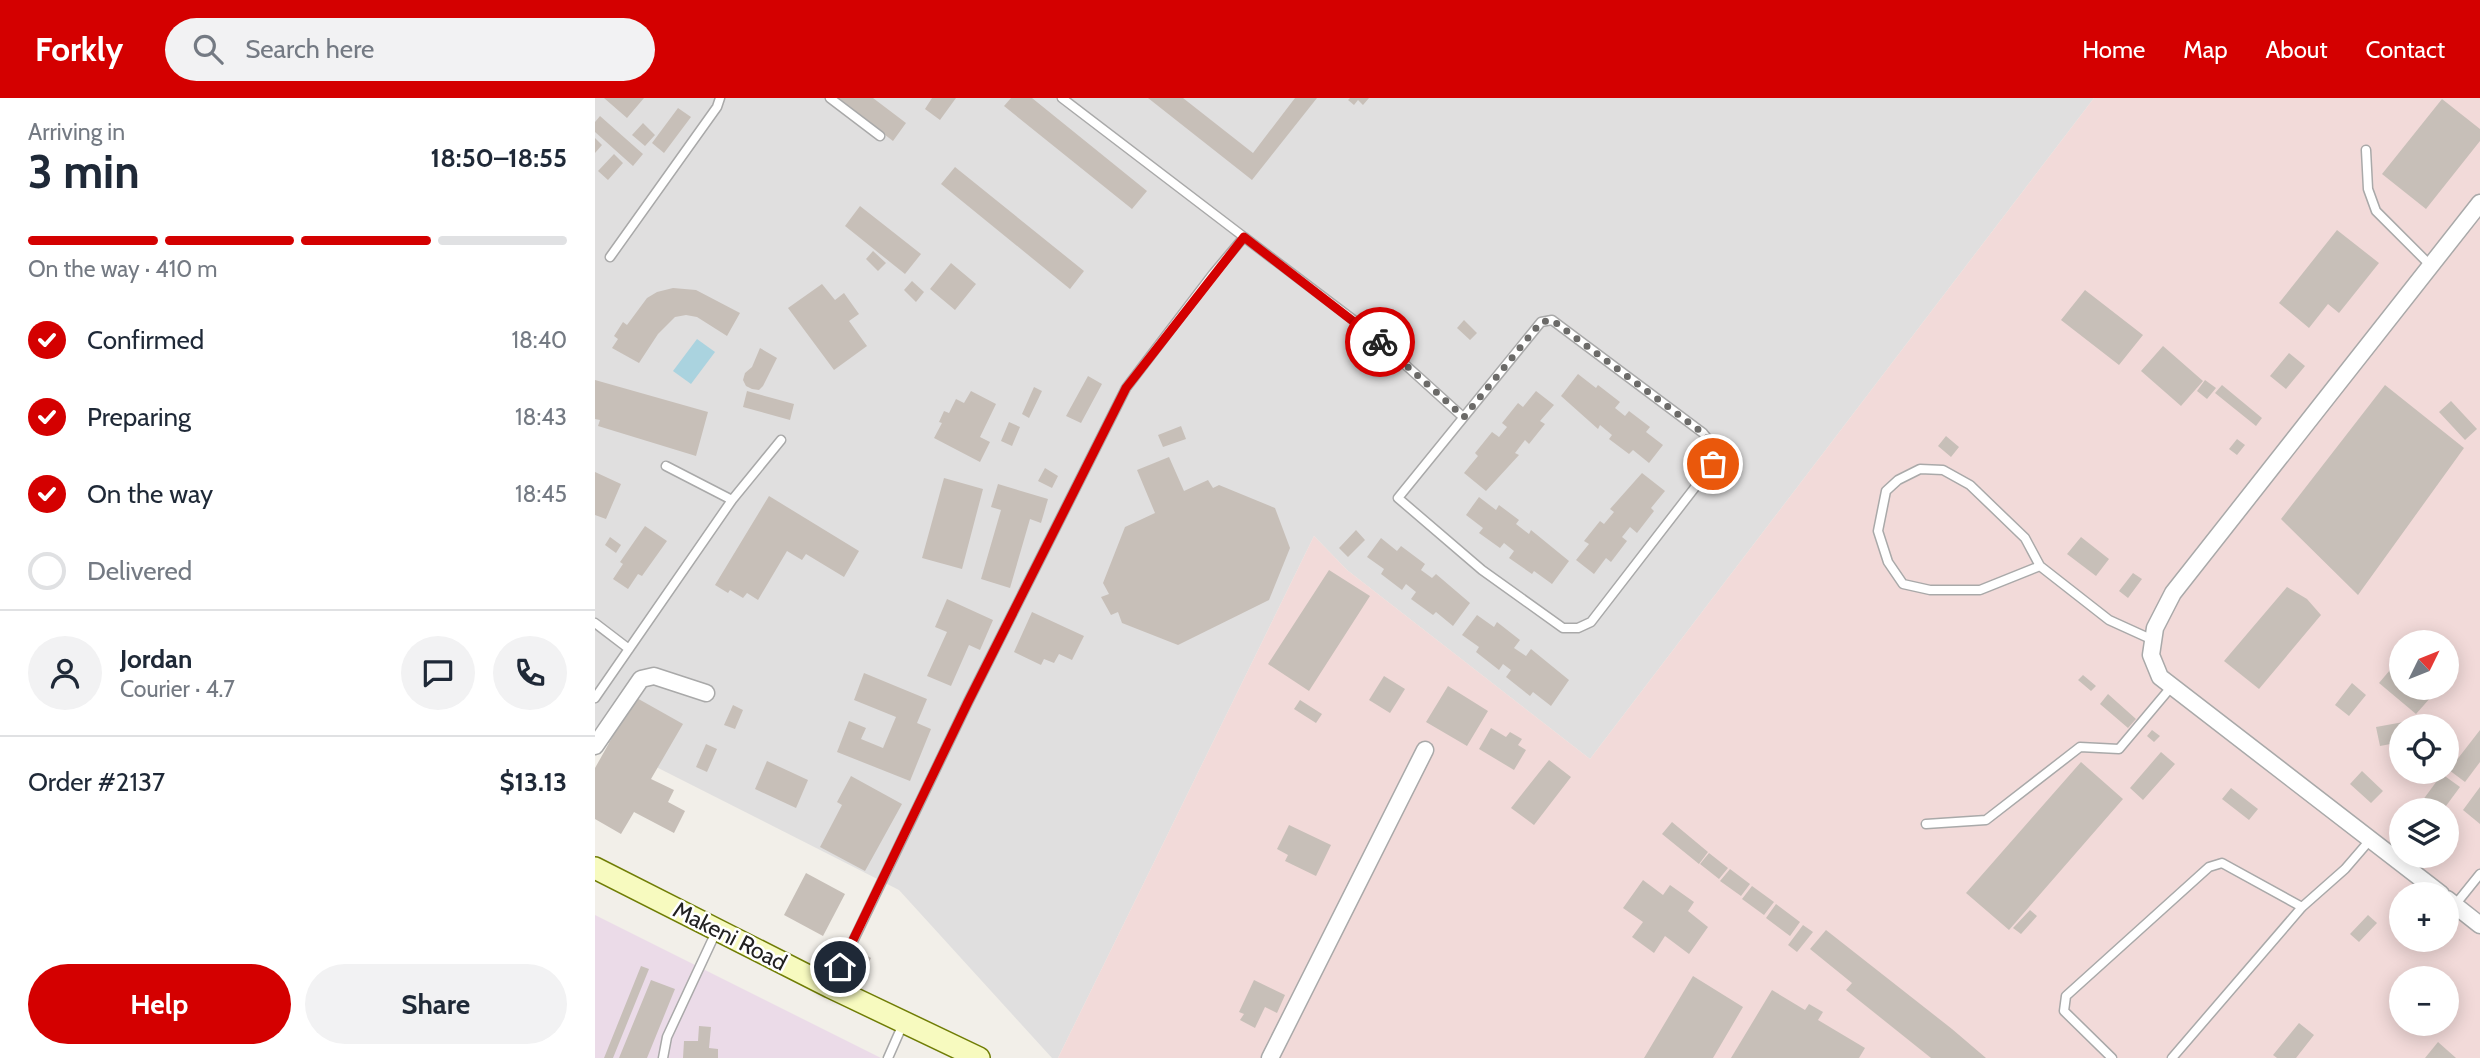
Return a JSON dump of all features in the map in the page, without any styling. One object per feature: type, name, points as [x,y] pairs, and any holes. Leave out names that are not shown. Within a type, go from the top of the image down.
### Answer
[{"type":"main road","name":"Makeni Road","points":[[595,868],[830,987],[979,1058]]},
{"type":"street","points":[[2425,882],[2160,677],[2151,655],[2155,628],[2173,593],[2480,203]]},
{"type":"street","points":[[595,746],[641,679],[655,676],[706,693]]},
{"type":"street","points":[[1270,1058],[1425,750]]},
{"type":"street","points":[[2459,908],[2480,925]]},
{"type":"lane","points":[[610,257],[717,107],[720,98]]},
{"type":"lane","points":[[830,98],[880,136]]},
{"type":"lane","points":[[1062,98],[1369,331],[1464,417]]},
{"type":"lane","points":[[2366,150],[2368,189],[2376,211],[2431,265]]},
{"type":"lane","points":[[830,987],[974,690],[1126,388],[1244,237]]},
{"type":"lane","points":[[1552,320],[1703,433],[1715,447],[1713,464],[1591,622],[1578,628],[1563,628],[1482,570],[1398,498],[1464,417],[1541,322],[1552,320]]},
{"type":"lane","points":[[595,698],[732,500],[781,439]]},
{"type":"lane","points":[[666,466],[732,500]]},
{"type":"lane","points":[[2040,566],[1980,590],[1930,590],[1903,584],[1888,562],[1878,531],[1886,491],[1898,480],[1920,468],[1944,470],[1970,485],[2025,538],[2040,566],[2109,620],[2153,640]]},
{"type":"lane","points":[[595,623],[629,649]]},
{"type":"lane","points":[[1926,824],[1986,820],[2080,747],[2119,749],[2172,686]]},
{"type":"lane","points":[[2172,1058],[2302,908],[2345,869],[2370,840]]},
{"type":"lane","points":[[2112,1058],[2064,1011],[2066,996],[2209,867],[2222,863],[2302,908]]},
{"type":"lane","points":[[2459,894],[2480,874]]},
{"type":"lane","points":[[663,1058],[667,1037],[717,929]]},
{"type":"lane","points":[[888,1058],[904,1021]]},
{"type":"shaded area","points":[[595,98],[2094,98],[1590,759],[1347,570],[1314,536],[1058,1058],[1052,1058],[899,890],[595,736]]},
{"type":"shaded area","points":[[2094,98],[2480,98],[2480,1058],[1058,1058],[1314,536],[1347,570],[1590,759]]},
{"type":"shaded area","points":[[595,915],[881,1058],[595,1058]]},
{"type":"water","points":[[697,339],[715,352],[691,384],[673,371]]},
{"type":"building","points":[[604,98],[644,98],[627,118]]},
{"type":"building","points":[[837,98],[873,98],[906,123],[893,141]]},
{"type":"building","points":[[932,98],[956,98],[940,120],[925,109]]},
{"type":"building","points":[[1011,98],[1032,98],[1147,191],[1132,209],[1004,106]]},
{"type":"building","points":[[1148,98],[1183,98],[1253,153],[1295,98],[1317,98],[1252,180]]},
{"type":"building","points":[[1369,98],[1363,105],[1358,100],[1354,105],[1348,100]]},
{"type":"building","points":[[2442,99],[2480,129],[2480,141],[2426,209],[2382,174]]},
{"type":"building","points":[[678,108],[691,117],[664,153],[652,143]]},
{"type":"building","points":[[600,116],[643,154],[633,166],[595,132],[595,122]]},
{"type":"building","points":[[643,123],[655,135],[645,146],[632,135]]},
{"type":"building","points":[[595,138],[602,145],[595,153]]},
{"type":"building","points":[[614,154],[623,163],[608,180],[598,171]]},
{"type":"building","points":[[955,167],[1084,271],[1070,289],[941,184]]},
{"type":"building","points":[[860,206],[921,254],[905,274],[845,226]]},
{"type":"building","points":[[2337,230],[2379,263],[2339,313],[2328,304],[2309,328],[2279,303]]},
{"type":"building","points":[[873,251],[886,263],[878,271],[866,259]]},
{"type":"building","points":[[951,263],[976,284],[955,310],[930,289]]},
{"type":"building","points":[[912,281],[924,292],[916,302],[904,290]]},
{"type":"building","points":[[822,284],[835,300],[844,293],[859,314],[849,321],[867,346],[834,370],[788,308]]},
{"type":"building","points":[[673,288],[696,290],[740,313],[727,336],[697,317],[686,315],[675,317],[658,334],[639,363],[612,348],[618,339],[614,336],[623,322],[627,325],[647,298]]},
{"type":"building","points":[[2085,290],[2143,335],[2119,365],[2061,320]]},
{"type":"building","points":[[1464,320],[1477,333],[1470,340],[1457,328]]},
{"type":"building","points":[[2163,346],[2203,381],[2181,406],[2141,371]]},
{"type":"building","points":[[760,348],[777,358],[759,390],[746,386],[743,380]]},
{"type":"building","points":[[2289,353],[2305,366],[2286,389],[2270,376]]},
{"type":"building","points":[[1578,374],[1620,402],[1615,408],[1625,416],[1629,411],[1650,427],[1646,432],[1663,445],[1649,463],[1633,450],[1629,454],[1609,439],[1612,435],[1600,425],[1598,429],[1561,396]]},
{"type":"building","points":[[1088,376],[1102,384],[1081,423],[1066,416]]},
{"type":"building","points":[[595,380],[708,412],[696,456],[598,426],[600,420],[595,419]]},
{"type":"building","points":[[2205,380],[2216,388],[2207,399],[2197,391]]},
{"type":"building","points":[[2222,385],[2262,418],[2256,426],[2215,393]]},
{"type":"building","points":[[2385,385],[2464,448],[2358,595],[2281,519]]},
{"type":"building","points":[[1034,387],[1042,391],[1029,418],[1022,414]]},
{"type":"building","points":[[747,391],[794,404],[790,420],[743,407]]},
{"type":"building","points":[[971,391],[996,404],[980,437],[990,442],[980,462],[934,438],[942,423],[939,422],[944,411],[949,413],[956,399],[964,403]]},
{"type":"building","points":[[1536,391],[1554,405],[1540,421],[1545,424],[1529,444],[1525,440],[1515,453],[1519,455],[1486,491],[1464,473],[1478,456],[1475,453],[1492,432],[1499,437],[1507,427],[1502,423],[1518,403],[1523,407]]},
{"type":"building","points":[[2451,401],[2477,429],[2465,440],[2439,412]]},
{"type":"building","points":[[1009,422],[1020,427],[1012,446],[1001,441]]},
{"type":"building","points":[[1181,426],[1186,439],[1163,447],[1158,435]]},
{"type":"building","points":[[1946,436],[1959,447],[1951,457],[1938,446]]},
{"type":"building","points":[[2237,439],[2245,445],[2237,455],[2229,449]]},
{"type":"building","points":[[1169,457],[1184,491],[1208,480],[1213,488],[1219,485],[1275,508],[1290,548],[1269,600],[1178,645],[1122,623],[1118,612],[1111,615],[1101,597],[1109,594],[1103,583],[1125,527],[1155,513],[1137,470]]},
{"type":"building","points":[[1045,468],[1058,476],[1052,488],[1038,481]]},
{"type":"building","points":[[595,472],[621,484],[606,519],[595,515]]},
{"type":"building","points":[[1642,473],[1665,491],[1651,508],[1654,511],[1637,533],[1630,527],[1622,537],[1627,541],[1611,562],[1606,558],[1594,574],[1576,560],[1589,544],[1584,541],[1600,521],[1604,524],[1614,512],[1610,509]]},
{"type":"building","points":[[944,478],[983,489],[962,569],[922,558]]},
{"type":"building","points":[[998,484],[1048,499],[1041,523],[1030,519],[1010,588],[981,579],[1001,510],[991,507]]},
{"type":"building","points":[[769,496],[859,551],[844,577],[806,554],[802,560],[787,551],[758,600],[747,593],[743,598],[730,590],[728,593],[715,585]]},
{"type":"building","points":[[1479,497],[1496,510],[1499,505],[1519,520],[1516,524],[1529,534],[1531,530],[1569,561],[1552,584],[1509,558],[1514,551],[1504,543],[1500,548],[1479,533],[1483,528],[1466,515]]},
{"type":"building","points":[[645,526],[667,541],[642,576],[638,574],[628,589],[613,579],[623,564],[620,562]]},
{"type":"building","points":[[1356,530],[1365,540],[1348,557],[1339,548]]},
{"type":"building","points":[[610,537],[621,545],[616,553],[605,545]]},
{"type":"building","points":[[2081,537],[2109,559],[2096,576],[2067,554]]},
{"type":"building","points":[[1381,538],[1397,551],[1401,546],[1425,564],[1421,570],[1432,578],[1436,574],[1470,603],[1453,626],[1436,612],[1433,615],[1411,599],[1416,592],[1406,584],[1402,590],[1381,574],[1384,569],[1367,557]]},
{"type":"building","points":[[1329,570],[1370,596],[1309,691],[1268,664]]},
{"type":"building","points":[[2133,573],[2142,579],[2128,598],[2119,591]]},
{"type":"building","points":[[2287,587],[2307,599],[2321,615],[2259,689],[2224,661]]},
{"type":"building","points":[[947,599],[993,620],[980,650],[969,645],[951,686],[927,676],[947,632],[935,627]]},
{"type":"building","points":[[1032,612],[1084,636],[1072,660],[1059,654],[1054,663],[1044,659],[1041,665],[1014,652]]},
{"type":"building","points":[[1477,615],[1494,627],[1497,622],[1520,640],[1514,648],[1526,656],[1531,649],[1569,680],[1551,706],[1533,692],[1530,696],[1506,677],[1511,670],[1503,664],[1499,670],[1476,652],[1479,647],[1462,635]]},
{"type":"building","points":[[2389,671],[2389,691],[2379,683]]},
{"type":"building","points":[[864,673],[927,699],[917,723],[931,729],[910,781],[837,752],[849,721],[866,728],[861,739],[883,748],[896,717],[854,700]]},
{"type":"building","points":[[2083,675],[2096,686],[2091,691],[2078,680]]},
{"type":"building","points":[[1384,676],[1405,689],[1390,713],[1369,700]]},
{"type":"building","points":[[2352,683],[2366,695],[2349,716],[2335,705]]},
{"type":"building","points":[[1448,686],[1488,711],[1467,746],[1426,722]]},
{"type":"building","points":[[2108,694],[2136,719],[2128,728],[2100,704]]},
{"type":"building","points":[[635,697],[683,724],[651,779],[674,790],[668,802],[685,811],[674,833],[634,812],[621,834],[595,819],[595,768]]},
{"type":"building","points":[[1300,700],[1322,714],[1316,723],[1294,709]]},
{"type":"building","points":[[2399,700],[2428,700],[2416,714]]},
{"type":"building","points":[[733,705],[743,710],[735,729],[724,725]]},
{"type":"building","points":[[2389,725],[2389,744],[2380,746],[2376,727]]},
{"type":"building","points":[[1491,728],[1506,737],[1510,732],[1522,739],[1518,745],[1526,750],[1514,770],[1479,749]]},
{"type":"building","points":[[2152,730],[2160,736],[2154,742],[2147,736]]},
{"type":"building","points":[[2480,730],[2480,762],[2465,782],[2459,778],[2459,757]]},
{"type":"building","points":[[706,744],[717,749],[707,772],[696,767]]},
{"type":"building","points":[[2161,752],[2175,764],[2143,800],[2130,788]]},
{"type":"building","points":[[1549,760],[1571,777],[1534,825],[1511,808]]},
{"type":"building","points":[[767,761],[808,780],[796,808],[755,789]]},
{"type":"building","points":[[2081,762],[2123,799],[2009,930],[1966,893]]},
{"type":"building","points":[[2362,771],[2383,791],[2371,803],[2350,784]]},
{"type":"building","points":[[851,776],[902,804],[865,871],[820,847],[842,805],[837,802]]},
{"type":"building","points":[[2435,784],[2456,784],[2460,787],[2452,798],[2424,798]]},
{"type":"building","points":[[2480,787],[2480,824],[2463,810]]},
{"type":"building","points":[[2231,788],[2258,809],[2249,820],[2222,799]]},
{"type":"building","points":[[1672,822],[1708,852],[1699,864],[1662,834]]},
{"type":"building","points":[[1289,825],[1331,845],[1316,876],[1285,861],[1288,855],[1277,849]]},
{"type":"building","points":[[1709,853],[1728,868],[1719,879],[1700,864]]},
{"type":"building","points":[[1730,869],[1750,884],[1741,896],[1720,881]]},
{"type":"building","points":[[806,873],[845,894],[823,936],[784,915]]},
{"type":"building","points":[[1643,880],[1663,895],[1670,885],[1694,902],[1688,911],[1708,927],[1689,954],[1665,936],[1654,953],[1632,937],[1643,922],[1623,908]]},
{"type":"building","points":[[1752,886],[1774,902],[1764,915],[1742,899]]},
{"type":"building","points":[[1776,904],[1800,922],[1790,936],[1766,918]]},
{"type":"building","points":[[2030,910],[2037,916],[2021,934],[2013,928]]},
{"type":"building","points":[[2368,915],[2377,923],[2359,942],[2350,934]]},
{"type":"building","points":[[1803,925],[1813,932],[1797,952],[1788,945]]},
{"type":"building","points":[[1826,930],[1986,1058],[1931,1058],[1846,990],[1852,983],[1810,949]]},
{"type":"building","points":[[862,953],[871,958],[866,968],[857,963]]},
{"type":"building","points":[[641,966],[649,969],[613,1058],[604,1058]]},
{"type":"building","points":[[1693,976],[1743,1007],[1713,1058],[1644,1058]]},
{"type":"building","points":[[651,980],[675,989],[647,1058],[619,1058]]},
{"type":"building","points":[[1254,980],[1285,995],[1277,1013],[1265,1007],[1255,1028],[1240,1020],[1244,1014],[1239,1012]]},
{"type":"building","points":[[1772,990],[1805,1010],[1809,1004],[1823,1012],[1818,1020],[1865,1048],[1859,1058],[1731,1058]]},
{"type":"building","points":[[2299,1023],[2314,1035],[2296,1058],[2277,1058],[2273,1055]]},
{"type":"building","points":[[699,1026],[711,1027],[709,1048],[718,1049],[718,1058],[683,1058],[684,1041],[698,1041]]},
{"type":"building","points":[[2438,1042],[2456,1058],[2425,1058]]},
{"type":"way so far","points":[[1380,342],[1464,417],[1541,322],[1552,320],[1703,433],[1715,447],[1713,464]]},
{"type":"route","points":[[840,967],[968,702],[1126,388],[1244,237],[1380,342]]}]
